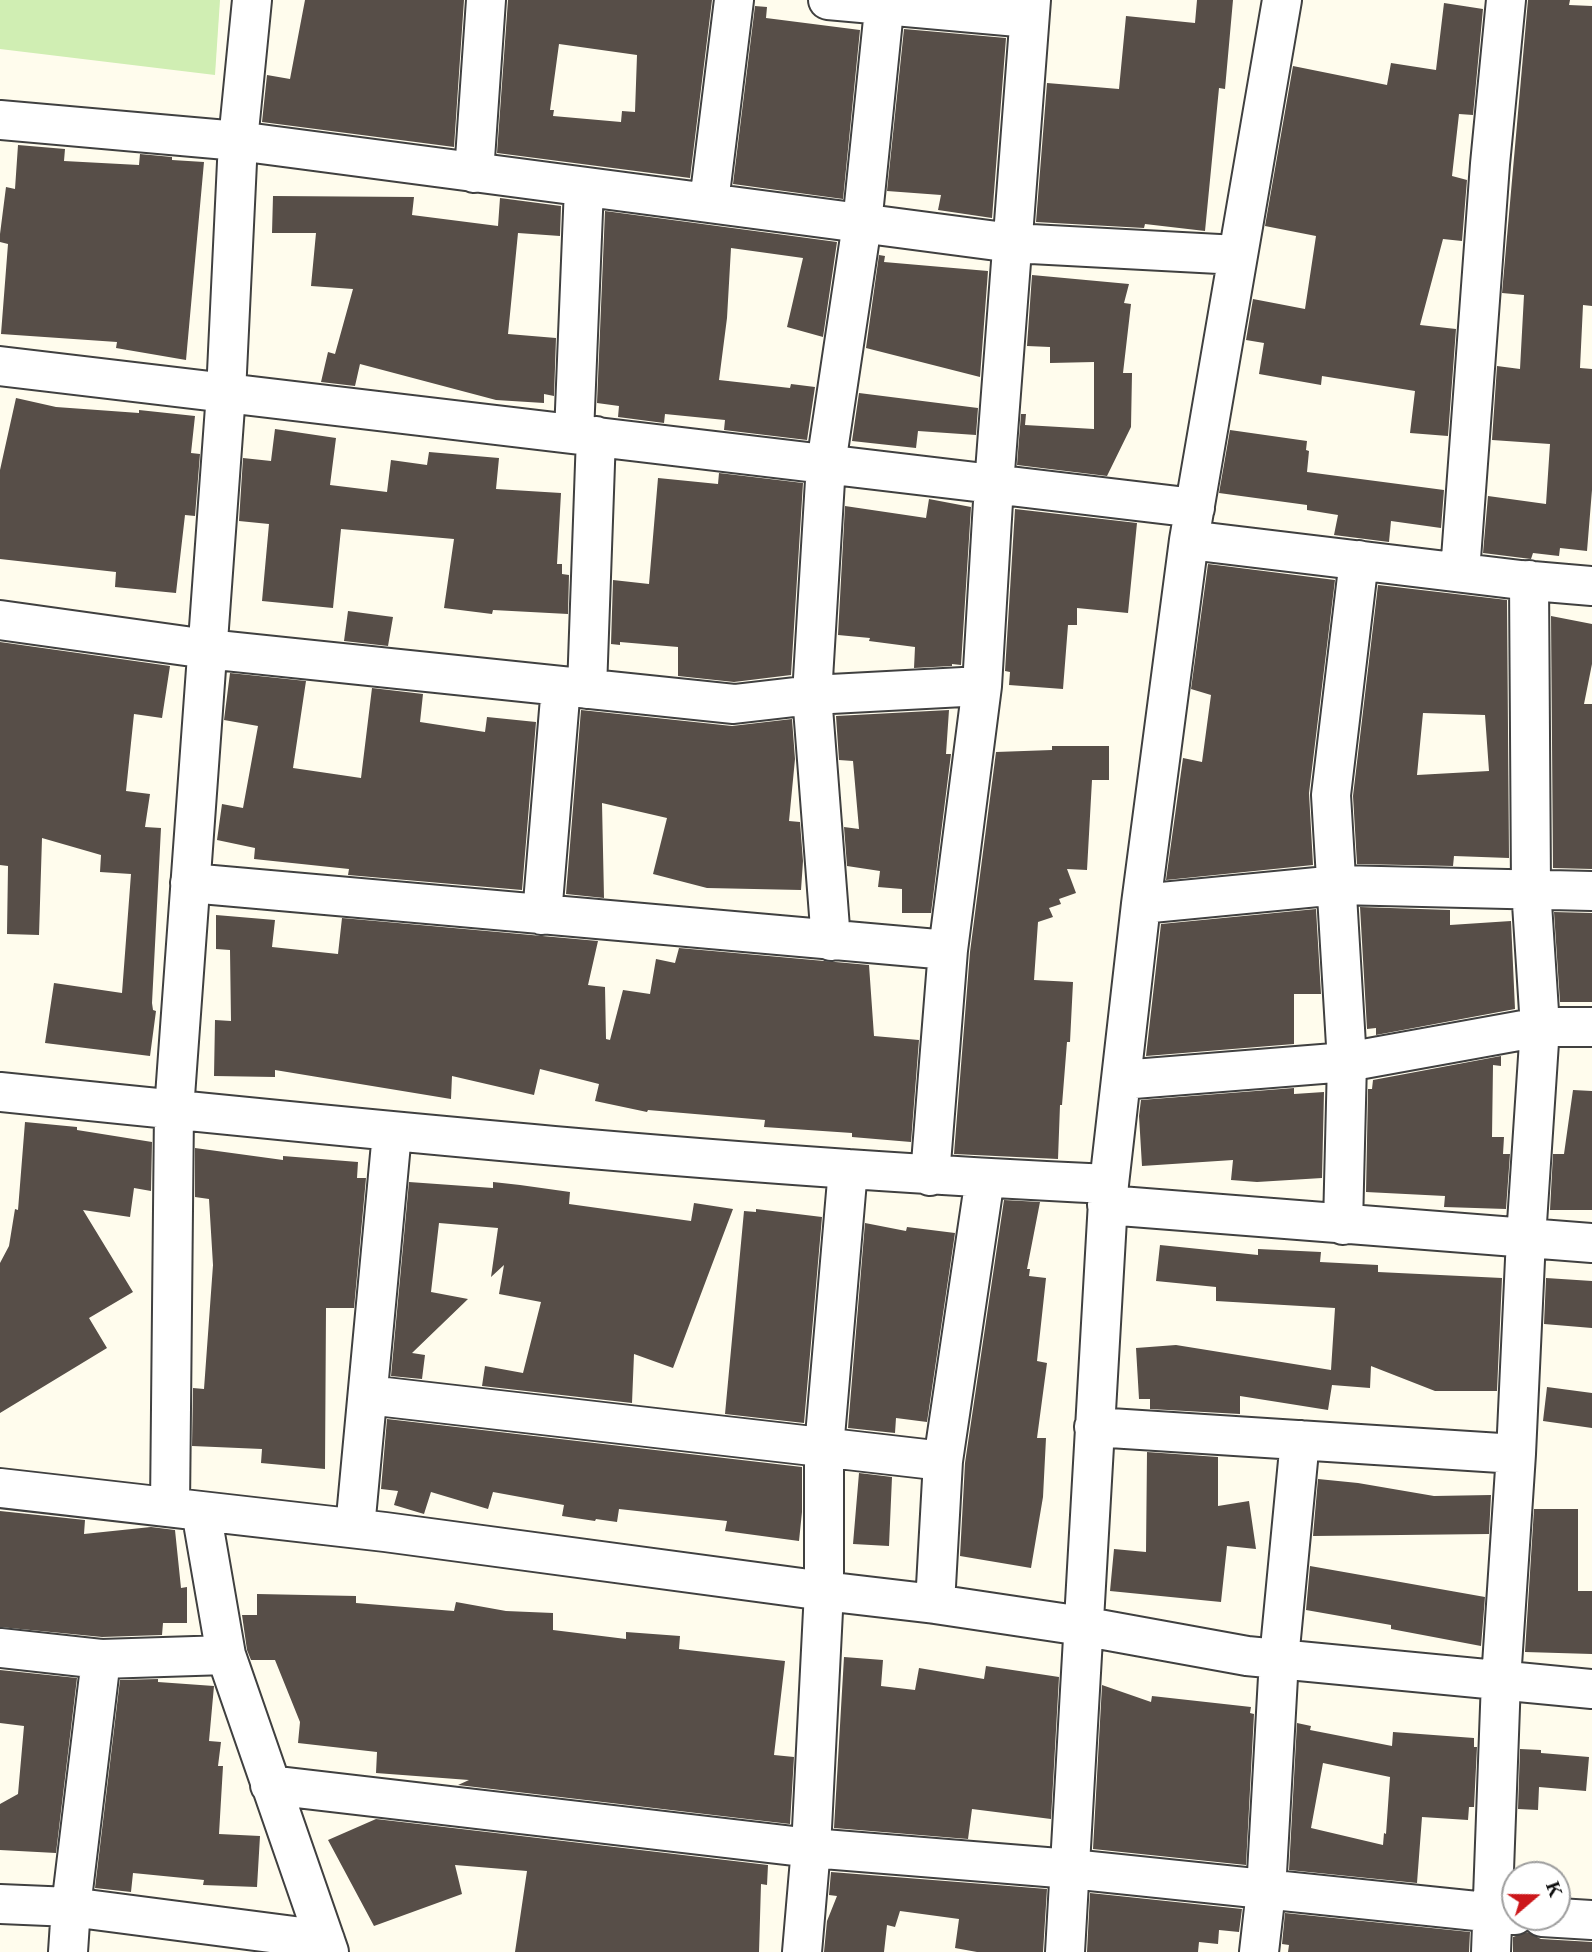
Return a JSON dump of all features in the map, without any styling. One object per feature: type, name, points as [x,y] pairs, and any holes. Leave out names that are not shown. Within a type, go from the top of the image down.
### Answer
[{"type":"street","points":[[0,1903],[71,1907],[236,1940],[327,1946],[226,1655],[186,1509],[174,1110],[226,393],[238,141],[252,0]]},
{"type":"street","points":[[474,173],[486,0]]},
{"type":"street","points":[[709,202],[734,0]]},
{"type":"street","points":[[828,0],[1030,9],[994,485],[982,685],[947,950],[930,1176]]},
{"type":"street","points":[[1065,1952],[1108,1195],[1141,904],[1192,524],[1282,0]]},
{"type":"street","points":[[1460,572],[1490,164],[1506,0]]},
{"type":"street","points":[[831,941],[812,695],[826,464],[862,224],[885,3]]},
{"type":"street","points":[[0,120],[238,141],[1012,243],[1238,255]]},
{"type":"street","points":[[542,915],[574,687],[585,435],[584,187]]},
{"type":"street","points":[[0,366],[994,485],[1359,560],[1592,586]]},
{"type":"street","points":[[1343,1226],[1347,1062],[1331,795],[1359,560]]},
{"type":"street","points":[[1503,1861],[1501,1680],[1540,1027],[1531,888],[1529,580]]},
{"type":"street","points":[[0,620],[207,649],[734,704],[812,695],[982,685]]},
{"type":"street","points":[[190,883],[947,950]]},
{"type":"street","points":[[1141,904],[1338,885],[1592,891]]},
{"type":"street","points":[[1121,1080],[1347,1062],[1540,1027],[1592,1027]]},
{"type":"street","points":[[0,1092],[392,1133],[930,1176],[985,1178],[1343,1226],[1592,1244]]},
{"type":"street","points":[[355,1528],[392,1133]]},
{"type":"street","points":[[802,1952],[811,1849],[824,1591],[824,1448],[848,1169]]},
{"type":"street","points":[[935,1604],[943,1461],[985,1178]]},
{"type":"street","points":[[368,1395],[943,1461]]},
{"type":"street","points":[[1094,1427],[1516,1454]]},
{"type":"street","points":[[1259,1952],[1266,1891],[1279,1659],[1300,1440]]},
{"type":"street","points":[[0,1488],[355,1528],[935,1604],[1082,1626],[1247,1656],[1592,1689]]},
{"type":"street","points":[[0,1648],[101,1659],[226,1655]]},
{"type":"street","points":[[68,1952],[101,1659]]},
{"type":"street","points":[[270,1785],[811,1849],[1071,1869],[1501,1915]]},
{"type":"street","points":[[1571,1919],[1592,1920]]},
{"type":"street","points":[[1491,1952],[1501,1924]]},
{"type":"green space","points":[[0,0],[220,0],[215,75],[0,49]]},
{"type":"building","points":[[305,0],[464,0],[454,147],[262,122],[267,75],[290,79]]},
{"type":"building","points":[[508,0],[712,0],[690,178],[497,153]],"holes":[[[559,44],[637,55],[635,112],[622,111],[621,122],[553,116],[554,110],[550,110]]]},
{"type":"building","points":[[1197,0],[1233,0],[1225,89],[1219,88],[1205,231],[1145,224],[1144,228],[1036,222],[1047,83],[1119,89],[1126,16],[1195,23]]},
{"type":"building","points":[[1528,0],[1570,0],[1569,5],[1592,6],[1592,306],[1583,305],[1580,368],[1592,369],[1592,490],[1587,551],[1560,548],[1559,556],[1533,553],[1531,559],[1483,553],[1488,496],[1546,504],[1550,444],[1492,440],[1497,366],[1520,369],[1524,295],[1502,293]]},
{"type":"building","points":[[1444,3],[1483,9],[1473,115],[1459,114],[1452,176],[1467,180],[1462,241],[1443,239],[1420,325],[1456,329],[1448,436],[1410,433],[1415,391],[1322,376],[1321,385],[1259,374],[1264,343],[1246,340],[1253,299],[1305,309],[1316,236],[1265,226],[1293,66],[1387,85],[1391,63],[1436,70]]},
{"type":"building","points":[[755,6],[767,7],[766,18],[860,30],[843,199],[733,184]]},
{"type":"building","points":[[904,29],[1006,38],[992,218],[938,210],[941,195],[887,191]]},
{"type":"building","points":[[18,145],[65,149],[64,161],[139,165],[140,154],[204,162],[186,360],[116,348],[117,342],[1,334],[8,244],[0,242],[0,234],[6,187],[15,189]]},
{"type":"building","points":[[273,196],[414,197],[412,215],[498,226],[500,198],[561,206],[560,236],[518,233],[508,334],[556,338],[554,396],[544,394],[544,403],[496,400],[360,364],[355,386],[321,382],[328,352],[335,354],[353,289],[311,286],[316,233],[272,233]]},
{"type":"building","points":[[605,211],[837,242],[823,337],[787,327],[803,258],[731,248],[727,318],[719,380],[790,388],[791,384],[815,387],[807,440],[724,430],[725,420],[665,414],[664,423],[618,417],[619,406],[597,403]]},
{"type":"building","points":[[879,255],[885,256],[884,262],[988,271],[980,377],[866,348]]},
{"type":"building","points":[[1032,275],[1129,284],[1124,303],[1131,304],[1123,373],[1132,373],[1131,427],[1107,476],[1017,465],[1021,414],[1026,414],[1025,425],[1094,429],[1094,362],[1050,363],[1050,347],[1027,346]]},
{"type":"building","points":[[859,393],[978,408],[976,435],[918,431],[916,448],[852,441]]},
{"type":"building","points":[[16,398],[56,407],[139,413],[139,410],[195,416],[191,453],[200,454],[195,516],[185,515],[176,593],[115,587],[116,572],[0,559],[0,470]]},
{"type":"building","points":[[275,429],[336,438],[330,485],[387,492],[391,460],[427,465],[429,452],[499,458],[496,489],[561,493],[557,564],[562,564],[562,574],[569,575],[568,614],[493,610],[492,614],[444,608],[454,539],[341,529],[333,608],[262,601],[269,524],[239,521],[243,458],[271,461]]},
{"type":"building","points":[[1230,430],[1307,441],[1307,472],[1444,490],[1441,528],[1391,521],[1389,542],[1334,535],[1338,515],[1307,510],[1307,505],[1219,493]]},
{"type":"building","points":[[719,473],[803,483],[791,675],[734,682],[678,676],[678,647],[620,642],[620,645],[611,644],[613,580],[649,584],[658,478],[718,484]]},
{"type":"building","points":[[929,499],[971,507],[961,665],[914,668],[915,647],[838,635],[845,506],[926,518]]},
{"type":"building","points":[[1015,509],[1137,523],[1128,613],[1077,608],[1077,625],[1068,625],[1063,689],[1009,685],[1010,672],[1005,671]]},
{"type":"building","points":[[1208,564],[1335,580],[1309,793],[1313,865],[1166,880],[1183,758],[1202,762],[1211,695],[1191,689]]},
{"type":"building","points":[[1378,585],[1507,600],[1509,858],[1454,856],[1453,866],[1357,864],[1353,796]],"holes":[[[1423,713],[1485,715],[1489,771],[1417,775]]]},
{"type":"building","points":[[348,611],[393,617],[388,646],[344,641]]},
{"type":"building","points":[[1551,616],[1592,624],[1592,664],[1584,704],[1592,704],[1592,869],[1553,868]]},
{"type":"building","points":[[0,642],[170,666],[162,718],[134,714],[126,791],[150,794],[145,827],[161,828],[152,1003],[153,1010],[156,1011],[150,1056],[45,1043],[54,983],[122,993],[131,874],[100,872],[101,855],[42,838],[39,935],[7,934],[8,866],[0,865]]},
{"type":"building","points":[[230,673],[306,681],[293,768],[361,778],[372,688],[423,694],[420,722],[485,732],[487,717],[536,722],[522,890],[348,875],[349,869],[254,859],[255,848],[217,840],[222,804],[243,808],[258,726],[224,720]]},
{"type":"building","points":[[581,710],[732,726],[792,719],[795,759],[789,821],[800,822],[803,861],[801,890],[707,888],[653,874],[667,818],[602,803],[604,898],[566,894]]},
{"type":"building","points":[[949,710],[946,754],[951,754],[931,913],[902,913],[902,889],[878,887],[880,871],[847,866],[844,827],[859,829],[853,761],[839,760],[836,716]]},
{"type":"building","points":[[1052,746],[1109,746],[1109,780],[1092,780],[1087,870],[1067,869],[1076,893],[1059,899],[1061,904],[1049,908],[1053,917],[1038,922],[1034,980],[1073,982],[1070,1042],[1067,1042],[1060,1105],[1058,1159],[954,1154],[970,952],[996,752],[1052,750]]},
{"type":"building","points":[[1360,907],[1450,910],[1450,925],[1511,921],[1515,1009],[1376,1035],[1376,1028],[1367,1029]]},
{"type":"building","points":[[1316,909],[1321,994],[1294,994],[1294,1044],[1146,1056],[1161,924]]},
{"type":"building","points":[[1554,912],[1592,913],[1592,1002],[1560,1002]]},
{"type":"building","points":[[216,915],[275,920],[272,947],[338,954],[342,918],[598,941],[588,985],[605,987],[606,1039],[610,1040],[623,990],[650,994],[656,959],[675,963],[679,948],[869,965],[874,1036],[919,1040],[911,1142],[852,1137],[852,1133],[764,1127],[765,1120],[647,1112],[595,1101],[599,1084],[540,1069],[534,1095],[452,1076],[451,1099],[275,1070],[275,1077],[214,1076],[215,1020],[231,1021],[230,950],[216,949]]},
{"type":"building","points":[[1501,1056],[1501,1066],[1493,1065],[1492,1137],[1504,1137],[1503,1154],[1510,1154],[1506,1209],[1444,1207],[1445,1196],[1366,1192],[1368,1089],[1372,1089],[1373,1080]]},
{"type":"building","points":[[1294,1088],[1294,1094],[1324,1092],[1322,1178],[1257,1182],[1231,1180],[1233,1160],[1142,1166],[1139,1116],[1141,1100]]},
{"type":"building","points":[[1573,1090],[1592,1091],[1592,1210],[1550,1210],[1553,1154],[1564,1154]]},
{"type":"building","points":[[25,1122],[77,1127],[77,1130],[152,1142],[151,1191],[134,1188],[130,1217],[83,1210],[133,1292],[89,1318],[107,1348],[0,1413],[0,1263],[9,1246],[15,1209],[18,1210]]},
{"type":"building","points":[[195,1148],[283,1160],[283,1156],[358,1162],[357,1178],[366,1178],[354,1308],[326,1308],[325,1469],[261,1463],[262,1449],[192,1446],[193,1388],[204,1389],[213,1265],[209,1199],[195,1197]]},
{"type":"building","points":[[409,1182],[493,1188],[493,1182],[520,1185],[570,1192],[569,1204],[691,1221],[694,1203],[733,1209],[673,1368],[634,1354],[632,1403],[482,1386],[485,1366],[523,1373],[541,1302],[499,1294],[504,1265],[491,1277],[498,1228],[439,1223],[431,1292],[468,1299],[412,1353],[425,1355],[422,1379],[391,1376]]},
{"type":"building","points":[[1004,1200],[1040,1202],[1027,1269],[1030,1269],[1029,1276],[1046,1278],[1037,1361],[1047,1363],[1037,1438],[1046,1438],[1043,1497],[1031,1568],[960,1556],[965,1463]]},
{"type":"building","points":[[756,1209],[822,1217],[804,1423],[725,1414],[744,1211],[756,1212]]},
{"type":"building","points":[[865,1223],[906,1231],[907,1227],[955,1233],[927,1422],[896,1418],[895,1433],[848,1428]]},
{"type":"building","points":[[1160,1245],[1258,1255],[1258,1249],[1321,1252],[1320,1262],[1378,1265],[1378,1272],[1502,1278],[1497,1391],[1435,1391],[1371,1366],[1370,1388],[1332,1385],[1328,1410],[1240,1396],[1240,1414],[1150,1409],[1150,1399],[1139,1399],[1136,1348],[1176,1345],[1331,1370],[1335,1308],[1216,1301],[1216,1287],[1156,1281]]},
{"type":"building","points":[[1546,1278],[1592,1281],[1592,1328],[1544,1324]]},
{"type":"building","points":[[1547,1387],[1592,1393],[1592,1428],[1543,1421]]},
{"type":"building","points":[[387,1419],[802,1467],[799,1541],[725,1531],[727,1521],[619,1509],[617,1522],[562,1516],[564,1505],[493,1492],[488,1509],[431,1492],[424,1514],[394,1505],[398,1491],[381,1489]]},
{"type":"building","points":[[1147,1452],[1218,1457],[1218,1506],[1249,1501],[1256,1549],[1227,1546],[1221,1602],[1110,1591],[1114,1549],[1146,1552]]},
{"type":"building","points":[[859,1473],[892,1477],[889,1546],[853,1544]]},
{"type":"building","points":[[1318,1479],[1434,1496],[1491,1495],[1489,1534],[1313,1536]]},
{"type":"building","points":[[1534,1509],[1578,1509],[1578,1591],[1592,1591],[1592,1654],[1525,1652]]},
{"type":"building","points":[[0,1511],[85,1520],[84,1534],[151,1527],[175,1530],[181,1588],[187,1587],[187,1623],[163,1623],[162,1635],[102,1637],[0,1627]]},
{"type":"building","points":[[1310,1566],[1485,1597],[1481,1646],[1391,1629],[1391,1625],[1306,1610]]},
{"type":"building","points":[[257,1594],[356,1596],[356,1603],[454,1611],[456,1602],[506,1611],[553,1613],[553,1630],[626,1639],[626,1632],[680,1636],[679,1649],[785,1661],[774,1755],[794,1757],[790,1824],[458,1785],[469,1780],[376,1773],[377,1752],[298,1743],[300,1722],[275,1660],[251,1660],[247,1650],[242,1615],[257,1615]]},
{"type":"building","points":[[844,1657],[883,1660],[881,1686],[915,1690],[919,1668],[984,1679],[986,1666],[1059,1677],[1051,1819],[972,1809],[968,1839],[834,1828]]},
{"type":"building","points":[[0,1670],[77,1678],[56,1853],[0,1850],[0,1804],[18,1794],[24,1726],[0,1723]]},
{"type":"building","points":[[158,1679],[158,1682],[214,1686],[209,1741],[221,1742],[218,1766],[223,1766],[219,1834],[260,1836],[257,1887],[203,1885],[204,1880],[133,1873],[131,1892],[95,1888],[120,1680]]},
{"type":"building","points":[[1102,1685],[1151,1702],[1152,1696],[1251,1707],[1250,1713],[1254,1714],[1246,1865],[1093,1849]]},
{"type":"building","points":[[1297,1723],[1311,1726],[1310,1730],[1392,1746],[1393,1732],[1474,1738],[1474,1747],[1477,1747],[1474,1807],[1469,1807],[1468,1820],[1422,1817],[1417,1883],[1289,1870]],"holes":[[[1323,1763],[1390,1777],[1383,1845],[1311,1828]]]},
{"type":"building","points":[[1520,1749],[1589,1757],[1586,1791],[1539,1787],[1538,1810],[1518,1809]]},
{"type":"building","points":[[376,1819],[768,1865],[767,1885],[761,1884],[759,1952],[515,1952],[527,1871],[455,1865],[462,1894],[374,1926],[328,1840]]},
{"type":"building","points":[[831,1872],[1047,1889],[1043,1952],[977,1952],[955,1948],[959,1919],[900,1911],[895,1927],[887,1925],[884,1952],[824,1952],[827,1921],[837,1896],[829,1895]]},
{"type":"building","points":[[1090,1893],[1242,1909],[1239,1932],[1219,1930],[1218,1944],[1199,1942],[1198,1952],[1087,1952]]},
{"type":"building","points":[[1285,1913],[1470,1932],[1469,1952],[1288,1952],[1289,1945],[1282,1944]]},
{"type":"building","points":[[1527,1932],[1541,1939],[1592,1942],[1592,1952],[1513,1952],[1513,1937]]}]
